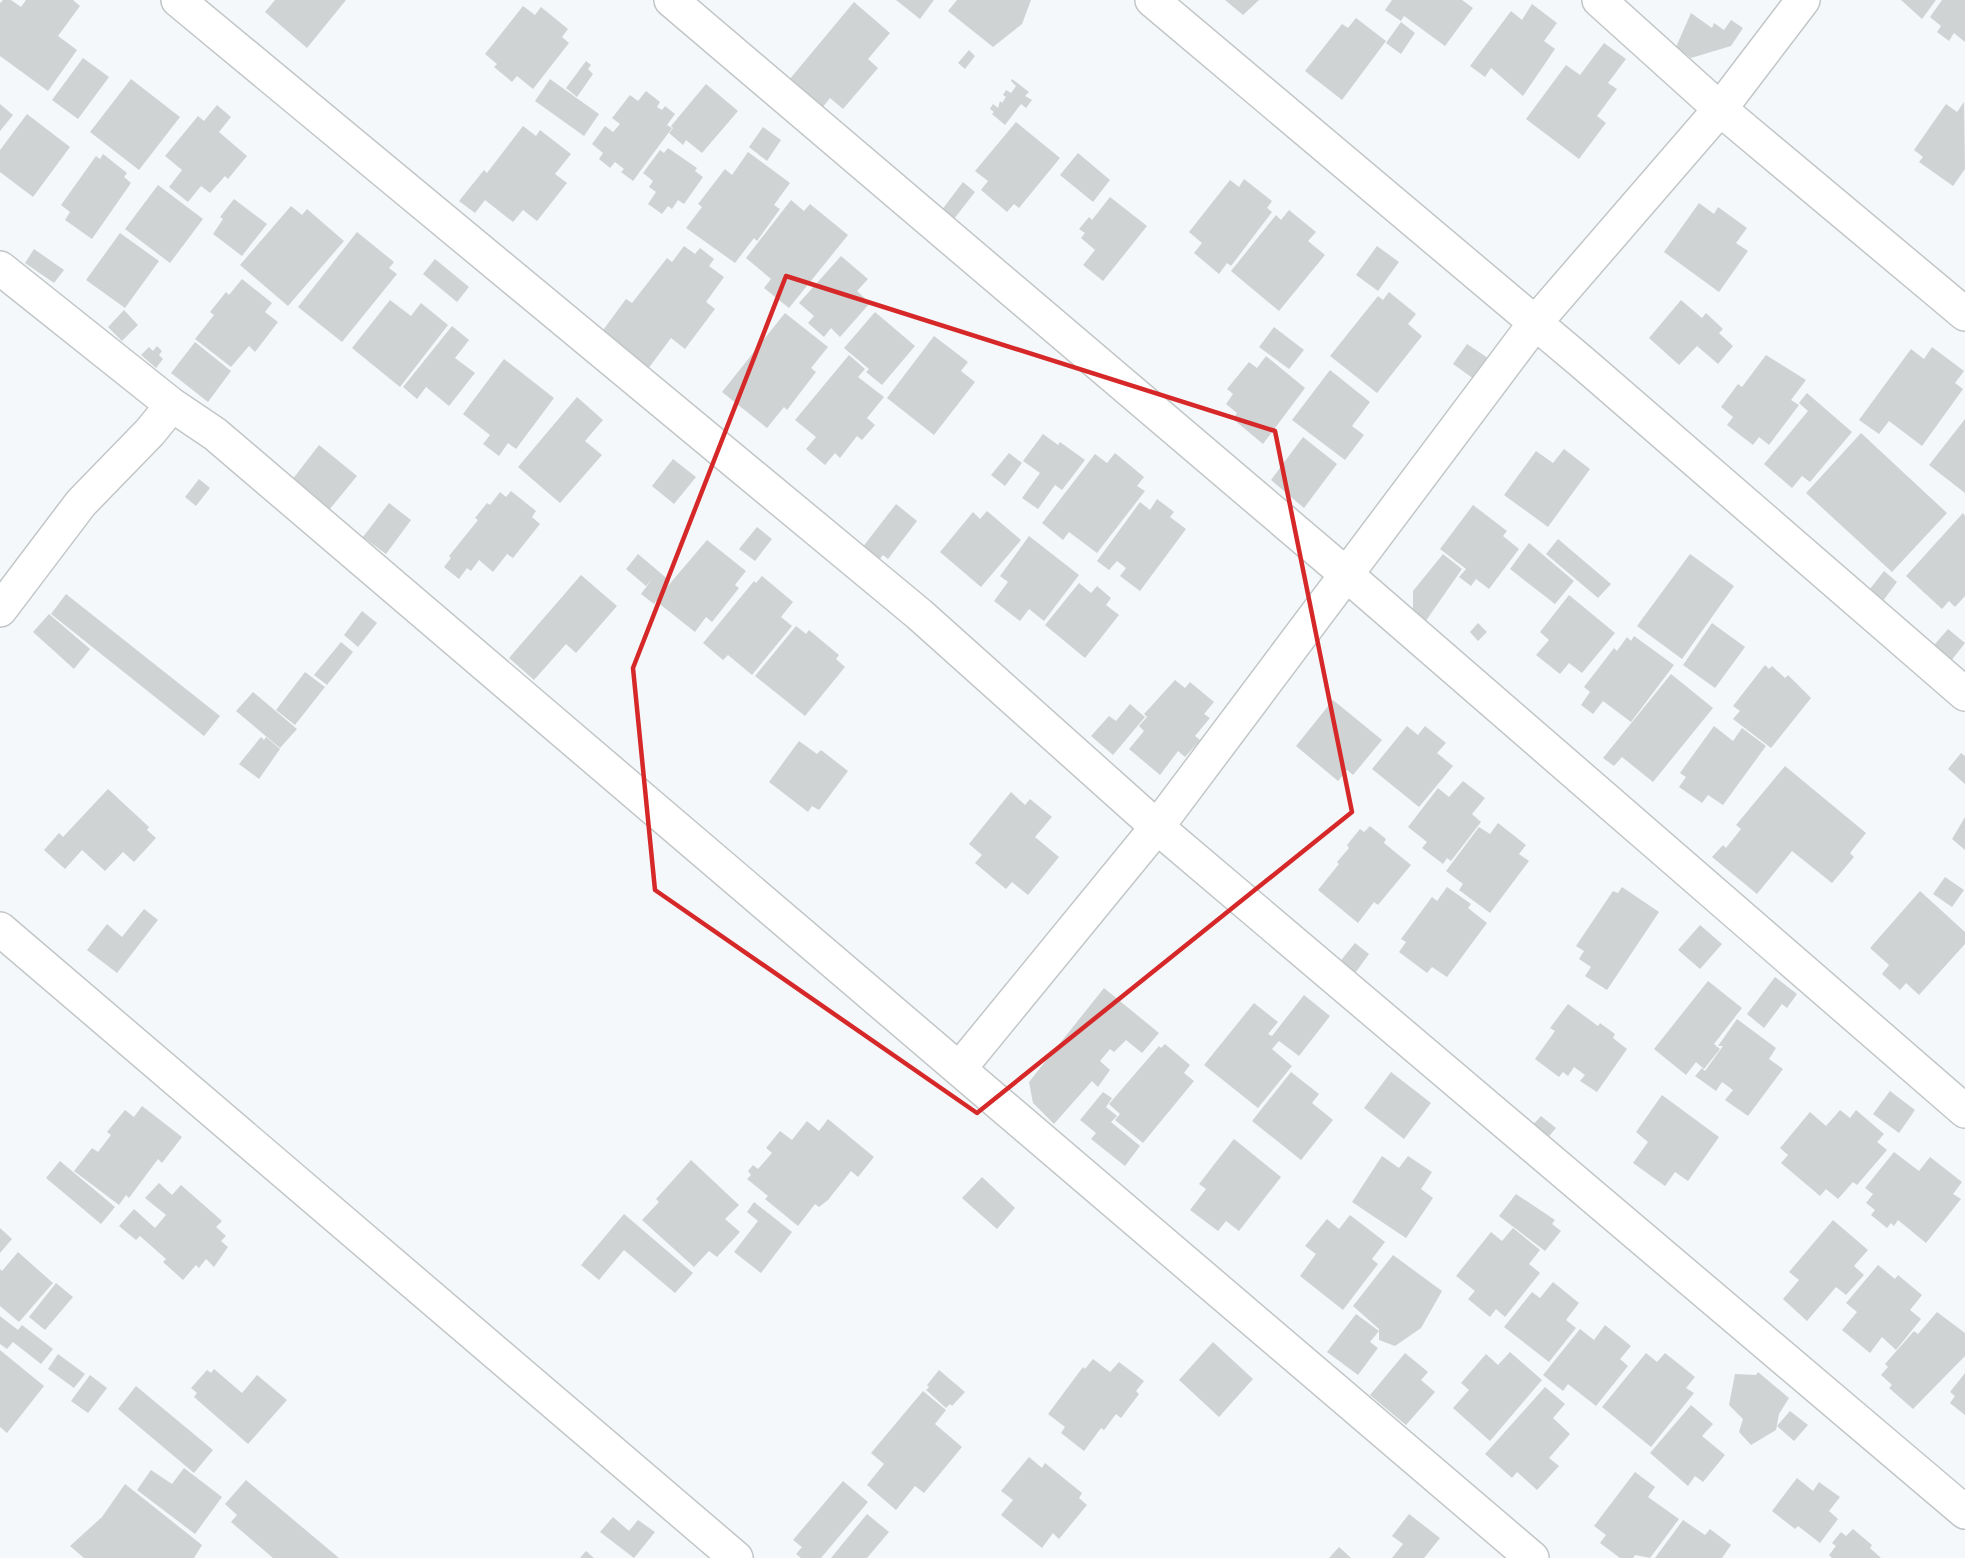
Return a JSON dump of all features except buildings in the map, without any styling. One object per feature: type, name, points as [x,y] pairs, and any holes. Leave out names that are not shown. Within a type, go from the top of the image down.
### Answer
[{"type":"street","points":[[178,0],[919,614],[1157,826],[1965,1512]]},
{"type":"street","points":[[671,0],[1347,575],[1965,1111]]},
{"type":"street","points":[[1152,0],[1534,323],[1965,694]]},
{"type":"street","points":[[1599,0],[1720,109],[1965,314]]},
{"type":"street","points":[[959,1069],[1157,826],[1534,323],[1720,109],[1803,0]]},
{"type":"street","points":[[0,268],[172,405],[215,434],[1532,1558]]},
{"type":"street","points":[[0,610],[81,503],[150,432],[172,405]]},
{"type":"street","points":[[0,928],[736,1558]]},
{"type":"highlighted area","points":[[786,276],[1275,431],[1352,812],[977,1113],[655,890],[633,668]]}]
